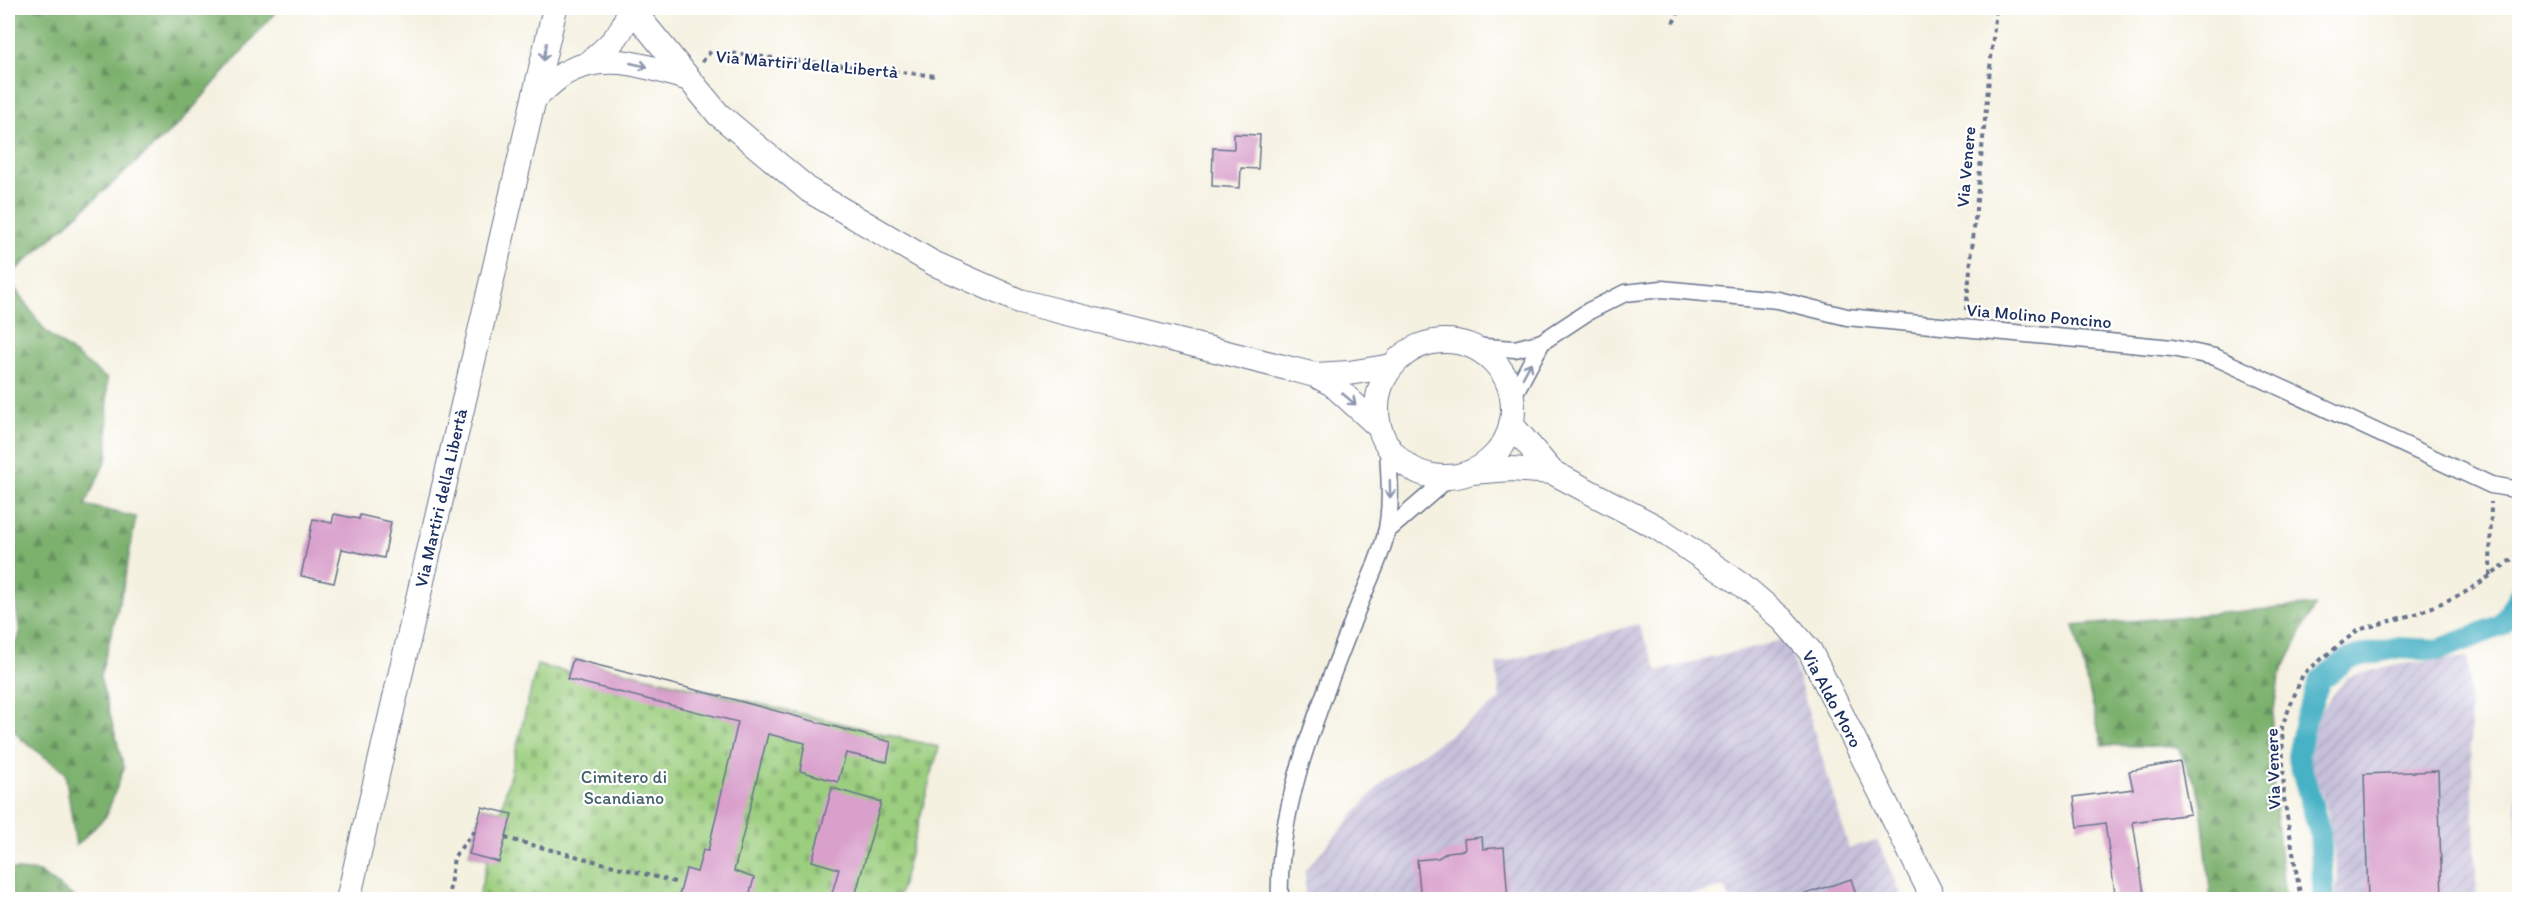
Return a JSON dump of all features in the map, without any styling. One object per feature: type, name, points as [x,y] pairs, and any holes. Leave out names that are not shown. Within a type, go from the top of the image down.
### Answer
[{"type":"main road","name":"Via Martiri della Libertà","points":[[348,900],[555,8]]},
{"type":"main road","points":[[536,97],[565,74],[588,63],[626,26],[630,8]]},
{"type":"main road","points":[[630,8],[718,114],[810,191],[933,263],[1019,301],[1315,375],[1332,384],[1384,437],[1400,460],[1415,470],[1433,476],[1461,474],[1492,458],[1507,436],[1511,424],[1512,398],[1507,381],[1498,366],[1486,354],[1470,346],[1445,341],[1420,346],[1404,354],[1385,377],[1378,395],[1377,414],[1384,437]]},
{"type":"main road","points":[[588,63],[618,60],[689,79]]},
{"type":"main road","points":[[1315,375],[1349,373],[1392,366]]},
{"type":"main road","name":"Via Aldo Moro","points":[[1511,424],[1552,472],[1658,528],[1741,584],[1784,621],[1810,651],[1934,900]]},
{"type":"main road","name":"Via Aldo Moro","points":[[1461,474],[1511,469],[1552,472]]},
{"type":"street","name":"Via Molino Poncino","points":[[1470,346],[1515,350],[1542,342],[1588,311],[1625,293],[1662,289],[1778,300],[1846,317],[2172,348],[2215,357],[2491,484],[2520,490]]},
{"type":"street","name":"Via Molino Poncino","points":[[1512,398],[1542,342]]},
{"type":"street","points":[[1280,900],[1282,838],[1292,793],[1331,677],[1386,532],[1390,490],[1384,437]]},
{"type":"street","points":[[1386,532],[1461,474]]},
{"type":"path","points":[[1673,23],[1681,8]]},
{"type":"path","name":"Via Venere","points":[[1965,328],[1996,8]]},
{"type":"path","name":"Via Martiri della Libertà","points":[[689,79],[711,51],[936,76]]},
{"type":"path","points":[[2490,576],[2491,484]]},
{"type":"path","name":"Via Venere","points":[[2301,900],[2284,798],[2282,726],[2303,674],[2358,630],[2419,613],[2464,593],[2520,553]]},
{"type":"path","points":[[448,900],[454,856],[475,830]]},
{"type":"path","points":[[506,838],[679,883]]},
{"type":"shaded area","points":[[1638,624],[1658,671],[1787,639],[1849,848],[1877,840],[1903,899],[1729,899],[1725,887],[1669,900],[1305,899],[1305,870],[1385,779],[1500,700],[1496,664]]},
{"type":"shaded area","points":[[2468,657],[2477,899],[2335,899],[2338,876],[2327,810],[2309,760],[2318,714],[2347,677],[2396,665]]},
{"type":"shaded area","points":[[2519,688],[2520,899],[2518,900],[2514,694]]},
{"type":"green space","points":[[8,8],[279,8],[181,122],[8,277]]},
{"type":"green space","points":[[8,279],[46,332],[107,379],[108,456],[85,505],[136,517],[123,588],[100,677],[124,768],[106,816],[76,846],[65,772],[21,739],[8,722],[8,654],[20,634],[12,579],[8,577]]},
{"type":"green space","points":[[2315,605],[2279,677],[2269,743],[2285,899],[2211,899],[2200,796],[2178,747],[2102,745],[2074,626]]},
{"type":"green space","name":"Cimitero di Scandiano","points":[[573,659],[939,747],[898,899],[478,899],[488,859],[469,854],[482,807],[501,811],[537,665],[569,672]]},
{"type":"green space","points":[[8,869],[39,872],[77,899],[8,899]]},
{"type":"building","points":[[1234,134],[1260,135],[1258,169],[1241,168],[1240,188],[1212,186],[1213,148],[1234,149]]},
{"type":"building","points":[[334,514],[359,519],[360,515],[391,522],[384,558],[342,549],[334,583],[301,576],[313,519],[332,523]]},
{"type":"building","points":[[573,659],[891,742],[887,762],[846,753],[838,782],[800,771],[805,743],[768,734],[734,871],[754,878],[748,900],[698,900],[679,896],[686,869],[697,872],[703,850],[708,851],[738,722],[567,679]]},
{"type":"building","points":[[2180,762],[2190,814],[2133,822],[2145,900],[2116,900],[2105,823],[2078,827],[2074,797],[2133,789],[2129,771]]},
{"type":"building","points":[[2438,771],[2442,900],[2368,900],[2364,774]]},
{"type":"building","points":[[832,788],[881,802],[854,900],[830,900],[839,869],[812,861]]},
{"type":"building","points":[[482,807],[512,814],[499,862],[469,854]]},
{"type":"building","points":[[1482,837],[1483,849],[1504,847],[1508,900],[1421,900],[1417,860],[1438,858],[1448,852],[1465,850],[1464,839]]},
{"type":"building","points":[[1851,879],[1858,900],[1799,900],[1799,896]]},
{"type":"waterway","points":[[2324,900],[2320,833],[2298,756],[2306,718],[2320,680],[2349,658],[2396,648],[2439,650],[2502,625],[2520,594]]}]
